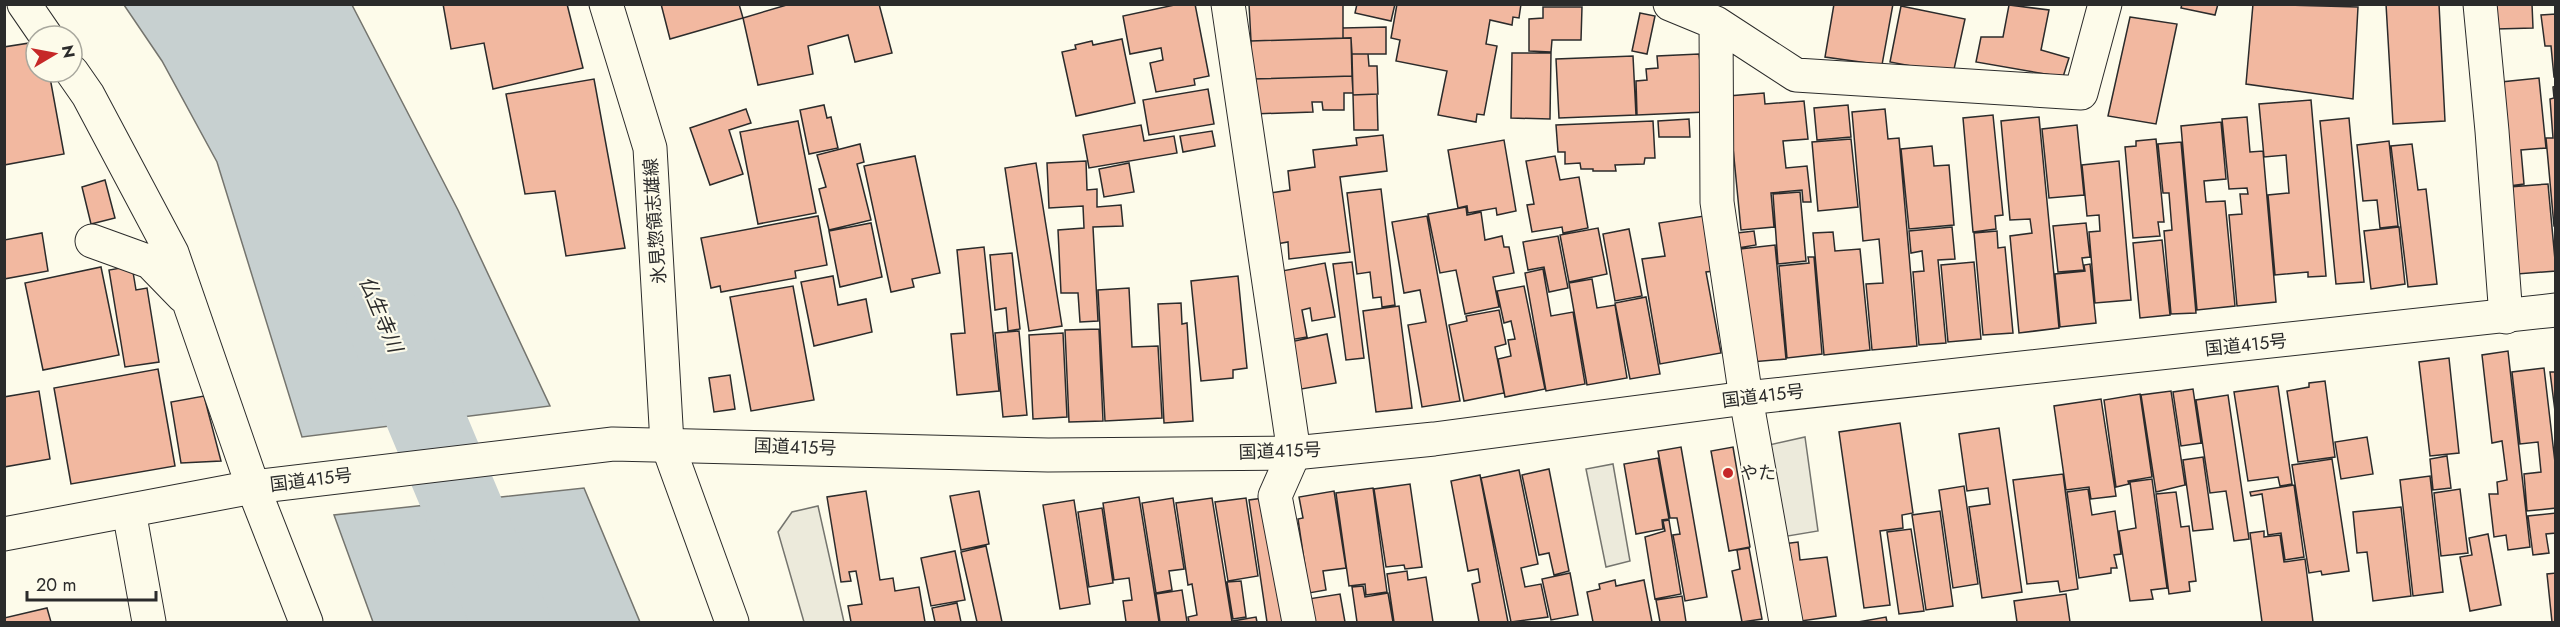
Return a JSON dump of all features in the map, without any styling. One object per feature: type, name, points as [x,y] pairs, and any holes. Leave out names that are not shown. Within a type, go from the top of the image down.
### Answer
[{"type":"main road","points":[[24,4],[38,24]]},
{"type":"main road","name":"氷見惣領志雄線","points":[[606,4],[650,148],[667,443],[732,622]]},
{"type":"main road","points":[[1228,4],[1294,453],[1275,496],[1299,622]]},
{"type":"main road","points":[[1670,4],[1716,23],[1796,75],[2081,93],[2105,4]]},
{"type":"main road","points":[[2480,4],[2506,317]]},
{"type":"main road","points":[[1716,23],[1717,202],[1746,398],[1786,622]]},
{"type":"main road","points":[[80,84],[172,253],[253,488],[306,622]]},
{"type":"main road","points":[[92,241],[150,262],[189,302]]},
{"type":"main road","name":"国道415号","points":[[4,534],[253,488],[613,444],[667,443],[1048,455],[1294,453],[1434,439],[1746,398],[2556,310]]},
{"type":"main road","points":[[129,510],[149,622]]},
{"type":"shaded area","points":[[1805,437],[1818,531],[1782,537],[1769,445]]},
{"type":"shaded area","points":[[1613,464],[1630,561],[1606,567],[1586,469]]},
{"type":"shaded area","points":[[818,506],[844,622],[804,622],[778,532],[792,512]]},
{"type":"water","points":[[124,5],[352,5],[458,210],[550,406],[302,437],[217,162],[162,61]]},
{"type":"water","points":[[584,488],[640,622],[373,622],[334,515]]},
{"type":"building","points":[[443,4],[567,4],[583,68],[493,89],[484,43],[451,49]]},
{"type":"building","points":[[661,4],[739,4],[743,18],[670,39]]},
{"type":"building","points":[[790,4],[879,4],[892,53],[855,62],[848,35],[808,46],[813,74],[758,85],[743,18]]},
{"type":"building","points":[[1179,4],[1195,4],[1209,76],[1194,79],[1195,85],[1156,92],[1150,63],[1163,60],[1161,48],[1130,54],[1123,16]]},
{"type":"building","points":[[1249,4],[1343,4],[1343,38],[1251,41]]},
{"type":"building","points":[[1357,4],[1395,4],[1391,21],[1355,13]]},
{"type":"building","points":[[1397,4],[1521,4],[1519,18],[1513,17],[1512,25],[1490,20],[1486,44],[1497,46],[1484,115],[1477,114],[1476,122],[1438,115],[1447,71],[1396,61],[1400,40],[1391,38]]},
{"type":"building","points":[[1834,4],[1893,4],[1882,65],[1825,57]]},
{"type":"building","points":[[2182,4],[2218,4],[2215,15],[2181,8]]},
{"type":"building","points":[[2253,4],[2358,7],[2353,99],[2246,84]]},
{"type":"building","points":[[2386,4],[2439,4],[2445,121],[2393,124]]},
{"type":"building","points":[[2495,4],[2532,4],[2533,28],[2496,29]]},
{"type":"building","points":[[2009,5],[2049,10],[2041,50],[2069,58],[2063,77],[1976,62],[1981,37],[2003,37]]},
{"type":"building","points":[[1901,6],[1965,19],[1953,74],[1890,62]]},
{"type":"building","points":[[1543,7],[1582,7],[1581,40],[1552,40],[1551,52],[1529,51],[1529,19],[1543,18]]},
{"type":"building","points":[[1640,13],[1655,16],[1647,54],[1632,51]]},
{"type":"building","points":[[2556,14],[2556,77],[2554,77],[2551,46],[2545,46],[2541,15]]},
{"type":"building","points":[[2130,17],[2177,24],[2156,124],[2108,116]]},
{"type":"building","points":[[1386,27],[1386,54],[1352,54],[1351,38],[1343,38],[1343,28]]},
{"type":"building","points":[[1351,38],[1352,76],[1251,79],[1251,41]]},
{"type":"building","points":[[1122,39],[1135,103],[1076,116],[1062,52],[1076,49],[1075,45],[1092,41],[1093,45]]},
{"type":"building","points":[[24,44],[24,84],[51,84],[64,154],[4,165],[4,47]]},
{"type":"building","points":[[1512,53],[1551,53],[1550,119],[1511,118]]},
{"type":"building","points":[[1352,54],[1368,54],[1369,66],[1377,66],[1378,94],[1353,95]]},
{"type":"building","points":[[1699,54],[1706,112],[1637,115],[1636,81],[1647,80],[1646,69],[1658,68],[1657,56]]},
{"type":"building","points":[[1633,56],[1636,115],[1559,118],[1556,59]]},
{"type":"building","points":[[1352,76],[1353,93],[1344,93],[1344,110],[1323,110],[1322,102],[1312,102],[1313,112],[1253,114],[1251,79]]},
{"type":"building","points":[[2539,78],[2546,148],[2521,150],[2524,184],[2509,186],[2501,82]]},
{"type":"building","points":[[594,79],[625,248],[566,256],[555,191],[525,194],[506,94]]},
{"type":"building","points":[[2556,86],[2556,226],[2554,226],[2546,138],[2553,138],[2550,99],[2554,98],[2553,87]]},
{"type":"building","points":[[1208,89],[1214,124],[1149,135],[1143,100]]},
{"type":"building","points":[[1764,93],[1765,104],[1804,101],[1808,139],[1783,141],[1786,168],[1807,166],[1811,202],[1803,202],[1802,190],[1771,193],[1774,227],[1741,230],[1728,96]]},
{"type":"building","points":[[1377,94],[1378,130],[1354,130],[1353,95]]},
{"type":"building","points":[[2311,100],[2326,276],[2308,277],[2308,272],[2275,275],[2268,195],[2289,193],[2286,155],[2264,157],[2259,104]]},
{"type":"building","points":[[824,105],[827,118],[831,117],[838,148],[809,154],[800,110]]},
{"type":"building","points":[[1848,105],[1851,137],[1817,140],[1814,108]]},
{"type":"building","points":[[746,109],[751,123],[729,130],[743,174],[710,185],[690,128]]},
{"type":"building","points":[[1885,109],[1888,139],[1899,138],[1917,346],[1872,350],[1866,284],[1883,283],[1879,239],[1863,241],[1852,112]]},
{"type":"building","points":[[1993,115],[2003,215],[1995,216],[1996,229],[1973,232],[1963,118]]},
{"type":"building","points":[[2039,117],[2059,328],[2019,333],[2010,236],[2032,233],[2030,219],[2010,220],[2001,121]]},
{"type":"building","points":[[2247,117],[2250,152],[2263,151],[2276,302],[2237,306],[2229,215],[2242,214],[2240,194],[2248,194],[2247,188],[2229,189],[2222,119]]},
{"type":"building","points":[[2349,118],[2364,282],[2336,284],[2320,121]]},
{"type":"building","points":[[1689,119],[1690,137],[1659,137],[1658,121]]},
{"type":"building","points":[[798,121],[816,213],[758,224],[740,132]]},
{"type":"building","points":[[1653,121],[1655,158],[1645,158],[1644,164],[1615,165],[1616,171],[1593,171],[1593,169],[1581,169],[1580,163],[1565,164],[1565,152],[1558,152],[1556,125]]},
{"type":"building","points":[[2221,122],[2226,179],[2204,181],[2206,202],[2225,201],[2235,306],[2197,310],[2181,126]]},
{"type":"building","points":[[1141,125],[1144,141],[1174,136],[1177,153],[1089,168],[1083,135]]},
{"type":"building","points":[[2077,125],[2084,195],[2049,198],[2042,129]]},
{"type":"building","points":[[1212,131],[1215,146],[1183,152],[1180,136]]},
{"type":"building","points":[[1383,135],[1387,171],[1340,177],[1350,252],[1289,259],[1288,242],[1271,245],[1264,194],[1290,190],[1288,171],[1315,167],[1313,150],[1357,145],[1356,138]]},
{"type":"building","points":[[1851,139],[1858,207],[1818,211],[1812,142]]},
{"type":"building","points":[[2156,139],[2164,222],[2158,222],[2160,236],[2133,238],[2125,147],[2136,146],[2136,141]]},
{"type":"building","points":[[1504,140],[1516,211],[1497,215],[1496,208],[1468,213],[1467,206],[1458,208],[1448,150]]},
{"type":"building","points":[[2389,141],[2398,226],[2380,228],[2377,200],[2363,201],[2357,145]]},
{"type":"building","points":[[2181,142],[2196,313],[2171,314],[2164,231],[2172,230],[2169,193],[2163,193],[2158,144]]},
{"type":"building","points":[[860,144],[864,162],[857,164],[871,220],[829,230],[819,189],[826,187],[817,155]]},
{"type":"building","points":[[2412,144],[2418,190],[2426,189],[2437,284],[2408,287],[2391,146]]},
{"type":"building","points":[[1932,146],[1934,166],[1949,165],[1954,225],[1909,229],[1901,149]]},
{"type":"building","points":[[915,156],[940,273],[912,279],[914,287],[891,292],[864,166]]},
{"type":"building","points":[[1555,156],[1560,180],[1579,177],[1588,228],[1563,233],[1562,227],[1532,232],[1527,205],[1534,204],[1526,161]]},
{"type":"building","points":[[1086,161],[1087,190],[1097,189],[1097,207],[1121,205],[1123,226],[1093,227],[1098,321],[1080,322],[1078,293],[1061,293],[1058,230],[1084,228],[1083,206],[1049,208],[1047,163]]},
{"type":"building","points":[[2119,161],[2131,300],[2095,303],[2089,232],[2100,231],[2099,215],[2087,216],[2082,165]]},
{"type":"building","points":[[1036,163],[1062,326],[1029,331],[1005,168]]},
{"type":"building","points":[[1129,163],[1134,192],[1104,197],[1099,169]]},
{"type":"building","points":[[105,180],[115,218],[91,224],[82,187]]},
{"type":"building","points":[[2548,184],[2556,271],[2517,274],[2509,187]]},
{"type":"building","points":[[1381,189],[1395,305],[1382,307],[1381,297],[1373,298],[1370,272],[1357,274],[1347,193]]},
{"type":"building","points":[[1800,192],[1806,261],[1778,264],[1773,194]]},
{"type":"building","points":[[1466,207],[1467,215],[1481,212],[1485,240],[1502,236],[1504,247],[1509,247],[1514,273],[1493,277],[1499,307],[1465,314],[1456,270],[1440,273],[1428,214]]},
{"type":"building","points":[[818,216],[827,265],[795,271],[796,278],[721,292],[720,286],[711,288],[701,238]]},
{"type":"building","points":[[1427,216],[1460,401],[1422,407],[1408,325],[1426,322],[1420,290],[1404,293],[1392,222]]},
{"type":"building","points":[[1704,216],[1714,271],[1706,272],[1721,353],[1660,364],[1642,259],[1665,256],[1659,223]]},
{"type":"building","points":[[871,223],[882,277],[840,287],[829,231]]},
{"type":"building","points":[[2086,223],[2090,257],[2082,258],[2084,270],[2058,272],[2053,226]]},
{"type":"building","points":[[1952,227],[1955,259],[1938,260],[1946,343],[1919,345],[1913,272],[1924,271],[1922,251],[1911,253],[1909,231]]},
{"type":"building","points":[[2399,227],[2405,284],[2371,289],[2364,231]]},
{"type":"building","points":[[1598,228],[1607,274],[1569,282],[1560,235]]},
{"type":"building","points":[[1629,229],[1642,296],[1615,301],[1603,234]]},
{"type":"building","points":[[1754,231],[1756,245],[1738,248],[1737,233]]},
{"type":"building","points":[[1997,231],[1998,248],[2005,247],[2013,333],[1983,335],[1974,233]]},
{"type":"building","points":[[1833,232],[1835,251],[1860,249],[1870,350],[1824,355],[1813,233]]},
{"type":"building","points":[[42,233],[48,271],[4,279],[4,240]]},
{"type":"building","points":[[1558,236],[1568,288],[1549,292],[1544,267],[1528,270],[1523,242]]},
{"type":"building","points":[[2162,240],[2170,315],[2140,318],[2133,243]]},
{"type":"building","points":[[1775,245],[1786,359],[1751,362],[1740,249]]},
{"type":"building","points":[[984,247],[999,391],[957,395],[951,334],[965,333],[957,250]]},
{"type":"building","points":[[1012,253],[1020,329],[1008,331],[1006,308],[995,310],[990,255]]},
{"type":"building","points":[[1808,257],[1814,257],[1822,354],[1787,358],[1779,266],[1809,263]]},
{"type":"building","points":[[1352,262],[1364,358],[1346,360],[1333,264]]},
{"type":"building","points":[[1974,262],[1981,339],[1948,342],[1941,265]]},
{"type":"building","points":[[1325,263],[1335,317],[1312,321],[1310,308],[1302,310],[1307,337],[1284,341],[1271,273]]},
{"type":"building","points":[[2090,264],[2096,323],[2060,327],[2055,274],[2085,271],[2084,265]]},
{"type":"building","points":[[132,266],[136,290],[147,288],[159,362],[125,367],[109,270]]},
{"type":"building","points":[[101,267],[119,355],[43,370],[25,283]]},
{"type":"building","points":[[1543,269],[1551,316],[1573,312],[1585,384],[1546,391],[1525,273]]},
{"type":"building","points":[[833,276],[838,305],[866,299],[872,332],[814,346],[801,282]]},
{"type":"building","points":[[1238,276],[1247,368],[1233,370],[1233,378],[1201,381],[1191,281]]},
{"type":"building","points":[[1592,279],[1597,308],[1615,305],[1627,378],[1587,385],[1569,283]]},
{"type":"building","points":[[793,286],[814,400],[751,411],[730,297]]},
{"type":"building","points":[[1524,286],[1545,389],[1505,397],[1498,359],[1511,356],[1508,340],[1515,339],[1511,321],[1504,323],[1497,291]]},
{"type":"building","points":[[1129,288],[1132,347],[1158,346],[1162,418],[1105,421],[1098,290]]},
{"type":"building","points":[[1646,297],[1660,374],[1630,379],[1615,303]]},
{"type":"building","points":[[1181,303],[1182,324],[1187,323],[1193,421],[1164,423],[1158,304]]},
{"type":"building","points":[[1399,306],[1412,408],[1376,412],[1363,311]]},
{"type":"building","points":[[1499,310],[1506,344],[1495,347],[1504,393],[1464,401],[1449,325],[1467,321],[1466,316]]},
{"type":"building","points":[[1099,329],[1103,421],[1069,422],[1065,330]]},
{"type":"building","points":[[1019,331],[1027,415],[1003,417],[995,333]]},
{"type":"building","points":[[1063,333],[1067,417],[1033,419],[1029,335]]},
{"type":"building","points":[[1327,334],[1336,383],[1290,391],[1281,344]]},
{"type":"building","points":[[2508,351],[2530,547],[2508,550],[2506,535],[2494,537],[2489,494],[2498,494],[2497,482],[2507,480],[2502,441],[2492,443],[2482,355]]},
{"type":"building","points":[[2449,358],[2459,453],[2430,456],[2419,362]]},
{"type":"building","points":[[2544,368],[2556,471],[2556,508],[2527,511],[2524,474],[2541,472],[2538,442],[2520,444],[2512,372]]},
{"type":"building","points":[[158,369],[175,466],[71,484],[54,388]]},
{"type":"building","points":[[2550,372],[2556,372],[2556,419]]},
{"type":"building","points":[[730,375],[735,409],[714,412],[709,378]]},
{"type":"building","points":[[2325,381],[2335,457],[2298,462],[2287,391],[2309,387],[2309,383]]},
{"type":"building","points":[[2278,386],[2292,484],[2280,486],[2278,477],[2248,481],[2234,392]]},
{"type":"building","points":[[2193,389],[2201,443],[2181,446],[2173,392]]},
{"type":"building","points":[[39,391],[50,459],[4,467],[4,397]]},
{"type":"building","points":[[2171,391],[2185,485],[2156,492],[2141,395]]},
{"type":"building","points":[[2140,394],[2152,477],[2128,481],[2129,484],[2116,487],[2104,400]]},
{"type":"building","points":[[2228,395],[2249,539],[2234,541],[2226,491],[2210,493],[2196,400]]},
{"type":"building","points":[[204,396],[221,461],[181,463],[171,402]]},
{"type":"building","points":[[2101,399],[2116,496],[2091,499],[2089,487],[2066,490],[2054,406]]},
{"type":"building","points":[[1900,423],[1913,513],[1902,515],[1903,528],[1880,531],[1890,605],[1864,608],[1839,432]]},
{"type":"building","points":[[1999,428],[2022,592],[1982,598],[1969,507],[1990,504],[1988,488],[1967,491],[1959,434]]},
{"type":"building","points":[[2367,437],[2373,474],[2341,479],[2335,442]]},
{"type":"building","points":[[1681,447],[1707,597],[1685,601],[1673,535],[1680,534],[1677,518],[1670,518],[1658,451]]},
{"type":"building","points":[[1733,447],[1750,547],[1729,551],[1711,451]]},
{"type":"building","points":[[2447,456],[2451,488],[2433,490],[2430,459]]},
{"type":"building","points":[[2203,457],[2213,529],[2193,531],[2183,460]]},
{"type":"building","points":[[1658,458],[1669,519],[1662,520],[1663,529],[1636,534],[1624,464]]},
{"type":"building","points":[[2332,459],[2349,571],[2322,575],[2321,571],[2309,573],[2292,465]]},
{"type":"building","points":[[1549,469],[1569,571],[1554,575],[1549,553],[1539,555],[1522,475]]},
{"type":"building","points":[[1519,470],[1538,564],[1521,568],[1525,587],[1541,584],[1548,617],[1511,622],[1481,478]]},
{"type":"building","points":[[2063,474],[2078,589],[2060,592],[2058,581],[2027,584],[2013,480]]},
{"type":"building","points":[[1480,475],[1508,622],[1479,622],[1472,584],[1480,582],[1478,569],[1468,571],[1451,481]]},
{"type":"building","points":[[2430,476],[2443,592],[2413,596],[2400,480]]},
{"type":"building","points":[[2152,479],[2167,588],[2151,590],[2153,599],[2130,601],[2119,531],[2136,528],[2130,482]]},
{"type":"building","points":[[1410,484],[1422,567],[1405,569],[1404,565],[1386,567],[1374,489]]},
{"type":"building","points":[[2294,485],[2304,557],[2285,560],[2281,533],[2268,535],[2262,494],[2251,496],[2250,492]]},
{"type":"building","points":[[1964,486],[1978,584],[1953,588],[1939,490]]},
{"type":"building","points":[[1373,488],[1387,592],[1366,595],[1365,584],[1349,586],[1336,493]]},
{"type":"building","points":[[2088,489],[2092,515],[2115,511],[2121,554],[2114,555],[2117,568],[2111,568],[2111,573],[2079,578],[2067,492]]},
{"type":"building","points":[[2460,489],[2468,553],[2441,556],[2434,493]]},
{"type":"building","points":[[866,491],[880,580],[893,578],[895,591],[919,587],[925,622],[851,622],[848,606],[862,604],[856,571],[849,572],[851,581],[841,582],[827,497]]},
{"type":"building","points":[[979,491],[989,544],[961,550],[950,496]]},
{"type":"building","points":[[1334,491],[1346,568],[1323,571],[1326,590],[1309,593],[1298,519],[1303,518],[1299,497]]},
{"type":"building","points":[[2176,492],[2181,527],[2189,526],[2196,581],[2189,582],[2190,591],[2169,594],[2156,494]]},
{"type":"building","points":[[1139,497],[1159,622],[1126,622],[1123,601],[1132,600],[1129,578],[1114,580],[1103,503]]},
{"type":"building","points":[[1271,497],[1290,622],[1267,622],[1249,500]]},
{"type":"building","points":[[1173,498],[1184,569],[1169,571],[1172,590],[1156,593],[1142,503]]},
{"type":"building","points":[[1212,498],[1232,622],[1189,622],[1188,617],[1197,615],[1192,584],[1188,585],[1176,503]]},
{"type":"building","points":[[1246,498],[1258,576],[1228,581],[1215,502]]},
{"type":"building","points":[[1074,500],[1090,604],[1060,609],[1043,505]]},
{"type":"building","points":[[2401,507],[2411,596],[2373,601],[2367,552],[2357,553],[2353,512]]},
{"type":"building","points":[[1102,508],[1113,583],[1089,587],[1078,512]]},
{"type":"building","points":[[1940,511],[1953,606],[1926,610],[1912,515]]},
{"type":"building","points":[[2556,513],[2556,533],[2546,534],[2549,553],[2533,555],[2528,516]]},
{"type":"building","points":[[1669,520],[1681,594],[1655,599],[1645,537],[1665,531],[1663,521]]},
{"type":"building","points":[[1911,529],[1924,611],[1899,614],[1887,532]]},
{"type":"building","points":[[2264,531],[2264,537],[2280,535],[2284,562],[2305,559],[2313,622],[2262,622],[2250,533]]},
{"type":"building","points":[[2488,534],[2501,605],[2470,611],[2460,557],[2472,555],[2469,538]]},
{"type":"building","points":[[1798,542],[1800,560],[1827,557],[1836,616],[1794,622],[1783,544]]},
{"type":"building","points":[[986,546],[1002,622],[977,622],[961,552]]},
{"type":"building","points":[[1749,548],[1762,619],[1742,622],[1732,571],[1740,569],[1737,550]]},
{"type":"building","points":[[955,551],[965,600],[931,606],[921,558]]},
{"type":"building","points":[[1407,571],[1408,580],[1426,577],[1433,622],[1394,622],[1387,574]]},
{"type":"building","points":[[1570,573],[1578,615],[1551,620],[1542,579]]},
{"type":"building","points":[[2556,573],[2556,622],[2552,622],[2547,574]]},
{"type":"building","points":[[1615,580],[1616,586],[1644,580],[1652,622],[1593,622],[1587,592],[1600,589],[1599,584]]},
{"type":"building","points":[[1241,581],[1246,617],[1233,619],[1227,582]]},
{"type":"building","points":[[1363,586],[1365,597],[1388,593],[1393,622],[1357,622],[1352,587]]},
{"type":"building","points":[[1182,590],[1187,622],[1160,622],[1156,594]]},
{"type":"building","points":[[1340,594],[1345,622],[1312,622],[1308,599]]},
{"type":"building","points":[[2066,594],[2070,622],[2017,622],[2014,601]]},
{"type":"building","points":[[1682,596],[1686,622],[1660,622],[1656,600]]},
{"type":"building","points":[[957,603],[961,622],[935,622],[932,608]]},
{"type":"building","points":[[47,608],[51,622],[4,622],[4,618]]},
{"type":"building","points":[[1256,617],[1257,622],[1233,622],[1233,621]]},
{"type":"building","points":[[1886,617],[1887,622],[1858,622]]},
{"type":"waterway","name":"仏生寺川","points":[[385,321],[511,622]]},
{"type":"place","name":"やた","points":[[1728,473]]}]
